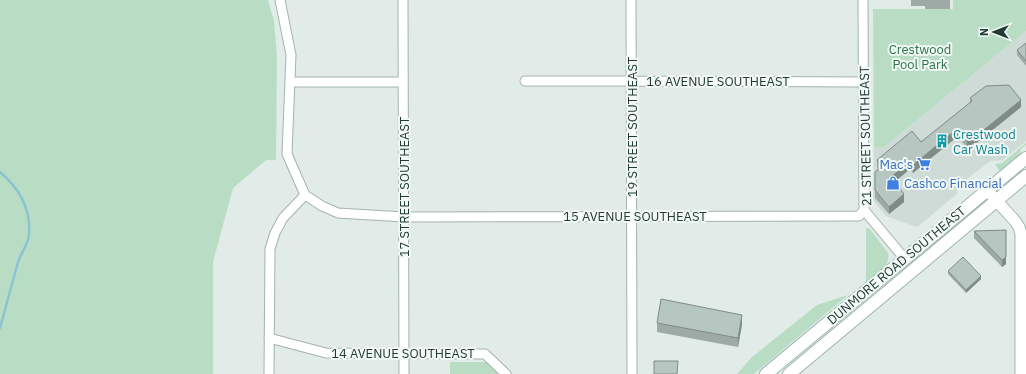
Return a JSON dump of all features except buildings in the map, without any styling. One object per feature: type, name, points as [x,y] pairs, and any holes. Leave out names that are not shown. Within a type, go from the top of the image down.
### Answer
[{"type":"main road","name":"DUNMORE ROAD SOUTHEAST","points":[[766,374],[1026,158]]},
{"type":"main road","name":"DUNMORE ROAD SOUTHEAST","points":[[789,374],[1026,176]]},
{"type":"street","points":[[269,374],[270,249],[275,233],[283,218],[305,195],[287,154],[290,55],[280,0]]},
{"type":"street","name":"17 STREET SOUTHEAST","points":[[403,0],[404,374]]},
{"type":"street","name":"19 STREET SOUTHEAST","points":[[631,0],[632,374]]},
{"type":"street","name":"21 STREET SOUTHEAST","points":[[863,0],[864,210],[904,258]]},
{"type":"street","name":"16 AVENUE SOUTHEAST","points":[[525,82],[632,80],[863,82]]},
{"type":"street","points":[[290,82],[404,82]]},
{"type":"street","points":[[986,190],[1023,226],[1021,374]]},
{"type":"street","name":"15 AVENUE SOUTHEAST","points":[[305,195],[322,206],[338,213],[404,217],[859,216],[864,210]]},
{"type":"street","name":"14 AVENUE SOUTHEAST","points":[[269,338],[326,353],[485,354],[506,374]]},
{"type":"shaded area","points":[[1026,31],[1026,141],[1003,160],[990,161],[957,187],[957,194],[917,227],[886,216],[873,200],[874,147],[884,147]]},
{"type":"green space","points":[[0,0],[268,0],[274,21],[277,57],[276,160],[266,160],[233,188],[213,262],[213,374],[0,374]]},
{"type":"green space","name":"Crestwood Pool Park","points":[[953,0],[1026,0],[1026,31],[884,147],[874,147],[873,9],[953,9]]},
{"type":"green space","points":[[1026,143],[1026,145],[1021,149],[1019,156],[1001,173],[995,164],[1002,163]]},
{"type":"green space","points":[[868,228],[888,253],[888,258],[885,267],[866,284],[866,229]]},
{"type":"green space","points":[[848,295],[754,374],[737,374],[752,357],[817,305]]},
{"type":"green space","points":[[450,362],[487,362],[498,374],[450,374]]},
{"type":"waterway","points":[[0,172],[13,185],[22,199],[26,207],[29,225],[28,241],[18,262],[0,328]]},
{"type":"place","name":"Crestwood Car Wash","points":[[942,141]]},
{"type":"place","name":"Mac's","points":[[924,164]]},
{"type":"place","name":"Cashco Financial","points":[[893,183]]}]
